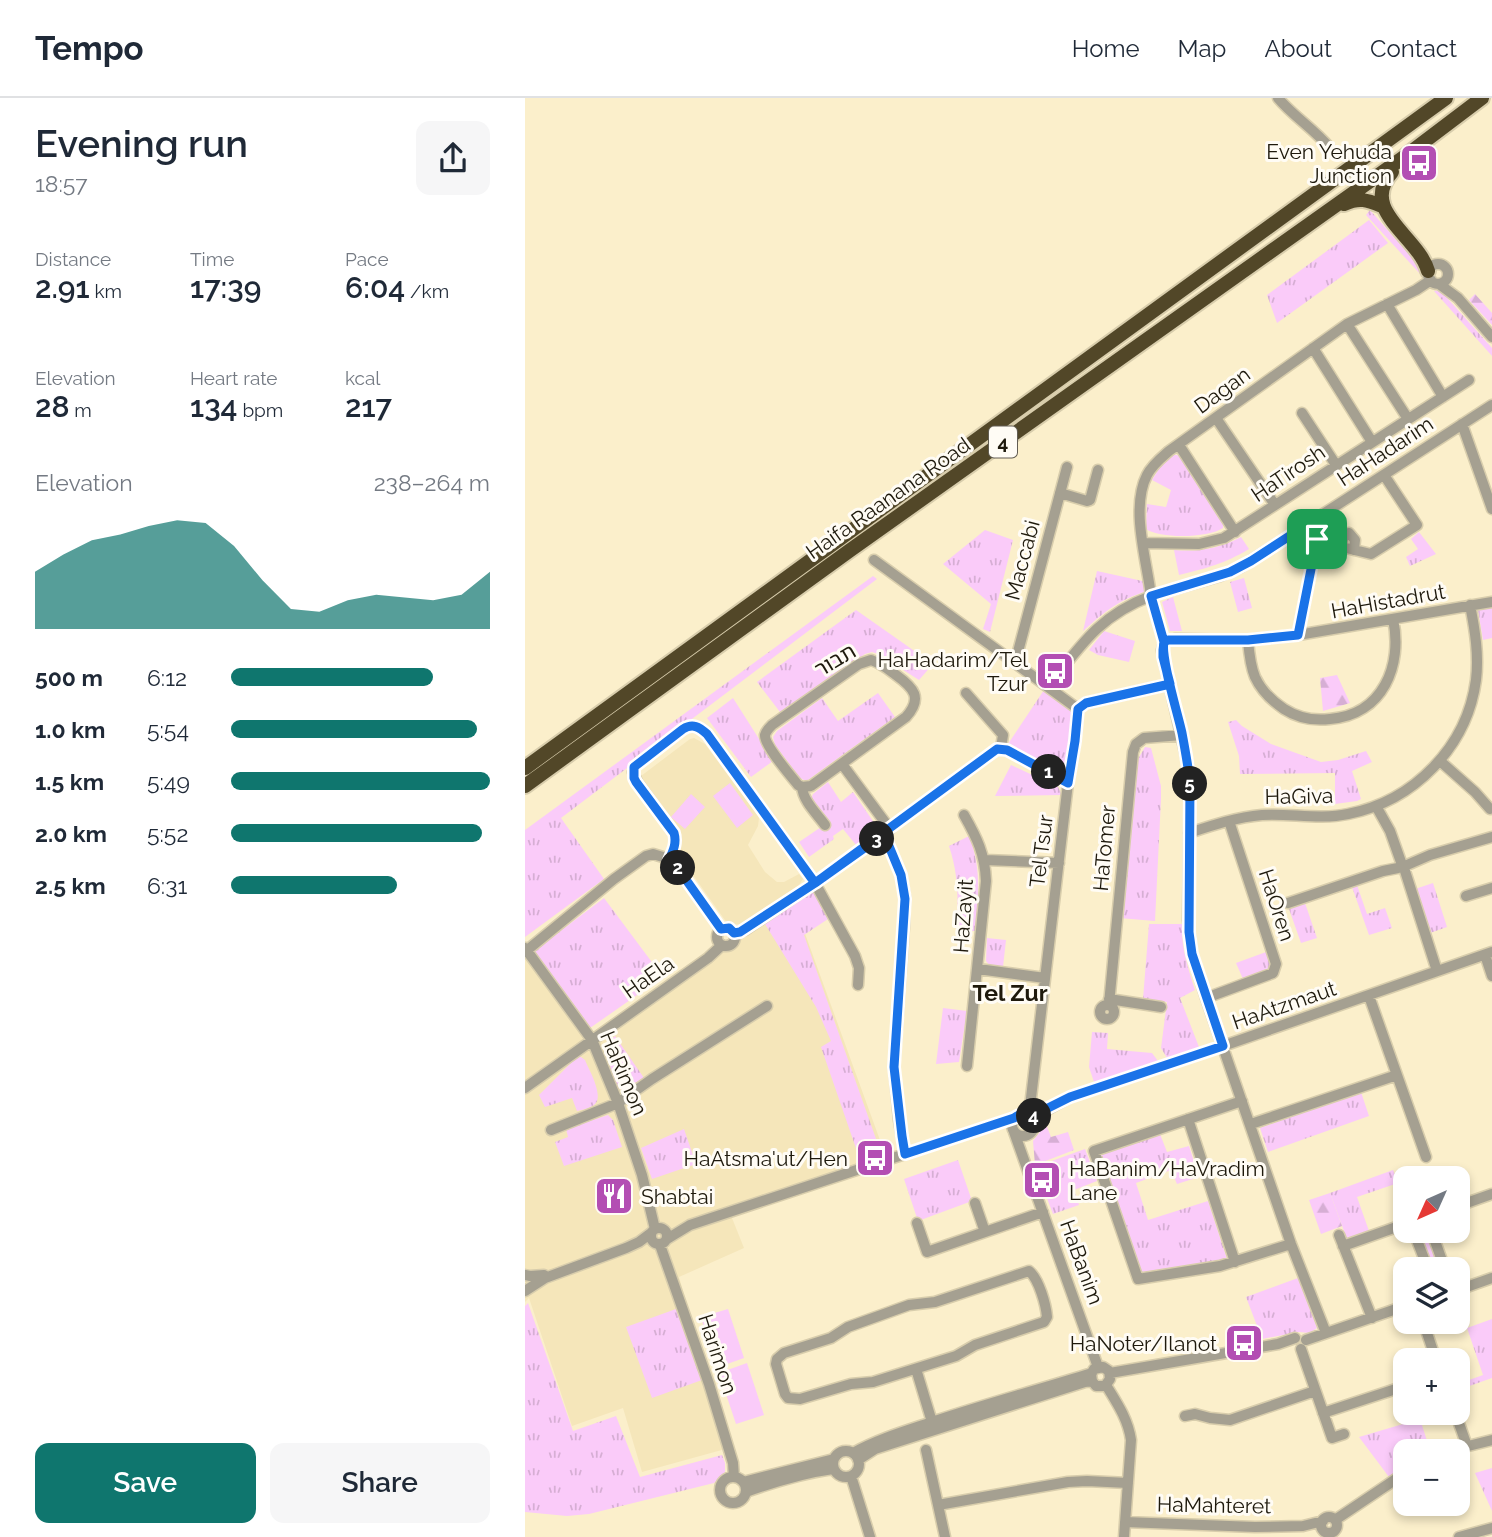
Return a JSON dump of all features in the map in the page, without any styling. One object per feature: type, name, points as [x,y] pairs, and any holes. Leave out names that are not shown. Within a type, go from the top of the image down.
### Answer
[{"type":"highway","name":"Haifa Raanana Road","points":[[525,768],[1446,98]]},
{"type":"highway","name":"Haifa Raanana Road","points":[[525,786],[849,551],[1404,157],[1482,98]]},
{"type":"highway","points":[[1404,157],[1384,180],[1381,188],[1383,206],[1434,275]]},
{"type":"highway","points":[[1328,211],[1357,200],[1367,200],[1383,206]]},
{"type":"street","points":[[1278,98],[1329,147]]},
{"type":"street","points":[[1458,298],[1444,266],[1434,275],[1492,337]]},
{"type":"street","name":"Dagan","points":[[1151,596],[1140,503],[1147,474],[1156,463],[1347,324],[1416,290],[1434,275],[1444,282],[1448,275]]},
{"type":"street","points":[[1387,304],[1443,397]]},
{"type":"street","points":[[1347,324],[1408,419]]},
{"type":"street","points":[[1313,348],[1372,442]]},
{"type":"street","name":"HaTirosh","points":[[1143,542],[1199,544],[1224,538],[1469,380]]},
{"type":"street","name":"HaHadarim","points":[[1048,687],[1082,642],[1102,623],[1136,602],[1230,572],[1251,561],[1492,405]]},
{"type":"street","points":[[1302,412],[1336,465]]},
{"type":"street","points":[[1216,418],[1275,505]]},
{"type":"street","points":[[1462,424],[1492,509]]},
{"type":"street","points":[[1179,444],[1235,532]]},
{"type":"street","name":"Maccabi","points":[[1016,663],[1067,467]]},
{"type":"street","points":[[1060,493],[1090,500],[1098,470]]},
{"type":"street","points":[[1354,550],[1371,554],[1417,526],[1384,475]]},
{"type":"street","points":[[1298,635],[1317,539],[1311,522]]},
{"type":"street","points":[[874,560],[1078,709],[1086,703],[1170,684]]},
{"type":"street","points":[[1151,596],[1164,642],[1163,657],[1182,735],[1190,782],[1189,932],[1192,954],[1291,1244],[1326,1333]]},
{"type":"street","name":"HaHistadrut","points":[[1164,642],[1175,639],[1248,640],[1298,635],[1492,601]]},
{"type":"street","name":"HaGiva","points":[[1189,833],[1229,821],[1263,815],[1346,815],[1376,806],[1401,793],[1428,772],[1458,737],[1473,694],[1477,662],[1470,605]]},
{"type":"street","points":[[1248,640],[1251,667],[1269,698],[1290,713],[1302,717],[1336,719],[1370,704],[1384,687],[1396,653],[1393,619]]},
{"type":"street","name":"תבור","points":[[871,660],[882,664],[908,684],[914,693],[915,705],[906,718],[842,764],[811,786],[802,787],[768,744],[766,732],[772,725],[859,664],[871,660]]},
{"type":"street","points":[[966,693],[1003,735],[1001,748]]},
{"type":"street","name":"Tel Tsur","points":[[1023,1123],[1033,1087],[1078,709]]},
{"type":"street","points":[[669,860],[675,847],[674,833],[636,782],[633,772],[636,765],[683,729],[695,726],[707,734],[815,883],[855,956],[859,968],[858,985]]},
{"type":"street","name":"HaTomer","points":[[1161,1007],[1109,1002],[1133,752],[1136,744],[1145,738],[1182,735]]},
{"type":"street","points":[[734,933],[745,930],[815,883],[992,751],[1001,748],[1068,783]]},
{"type":"street","points":[[1440,761],[1490,809]]},
{"type":"street","points":[[842,764],[887,831],[901,875],[905,899],[894,1067],[905,1154]]},
{"type":"street","points":[[802,787],[804,797],[825,825]]},
{"type":"street","points":[[1376,806],[1393,836],[1437,971]]},
{"type":"street","name":"HaZayit","points":[[964,815],[979,842],[985,860],[986,892],[967,1066]]},
{"type":"street","name":"HaOren","points":[[1206,998],[1268,975],[1275,970],[1276,964],[1229,821]]},
{"type":"street","points":[[1288,903],[1492,837]]},
{"type":"street","points":[[526,950],[614,879],[653,854],[662,855],[677,867],[721,929]]},
{"type":"street","points":[[985,860],[1059,863]]},
{"type":"street","points":[[1466,897],[1492,888]]},
{"type":"street","points":[[729,928],[734,933],[733,943],[727,946],[716,939],[721,929],[729,928]]},
{"type":"street","name":"HaEla","points":[[525,1088],[713,955],[722,945]]},
{"type":"street","name":"HaRimon","points":[[526,950],[592,1040],[618,1103],[642,1175],[658,1236]]},
{"type":"street","points":[[1488,953],[1492,976]]},
{"type":"street","name":"HaAtzmaut","points":[[1023,1123],[1070,1097],[1488,953]]},
{"type":"street","points":[[978,969],[1045,978]]},
{"type":"street","points":[[1369,996],[1426,1157]]},
{"type":"street","points":[[551,1130],[618,1103],[767,1006]]},
{"type":"street","points":[[1251,1124],[1397,1075]]},
{"type":"street","points":[[1033,1087],[1040,1102],[1053,1106]]},
{"type":"street","points":[[1242,1101],[1094,1151],[1137,1279],[1220,1266],[1291,1244]]},
{"type":"street","points":[[1188,1119],[1235,1262]]},
{"type":"street","points":[[526,1284],[690,1225],[993,1124],[1023,1123]]},
{"type":"street","name":"HaBanim","points":[[1023,1123],[1028,1170],[1044,1212],[1094,1374]]},
{"type":"street","name":"HaBanim","points":[[1023,1123],[1028,1170]]},
{"type":"street","points":[[1470,1202],[1492,1194]]},
{"type":"street","points":[[975,1203],[985,1232]]},
{"type":"street","points":[[917,1223],[927,1252],[1044,1212]]},
{"type":"street","points":[[1343,1246],[1393,1228]]},
{"type":"street","points":[[1339,1235],[1372,1318]]},
{"type":"street","name":"Harimon","points":[[658,1236],[741,1484],[833,1464]]},
{"type":"street","points":[[1029,1271],[1033,1273],[1047,1311],[1044,1322],[975,1345],[956,1356],[916,1369],[873,1382],[851,1384],[794,1399],[785,1394],[776,1364],[777,1359],[784,1353],[831,1338],[860,1322],[909,1305],[935,1302],[1029,1271]]},
{"type":"street","points":[[1470,1286],[1492,1278]]},
{"type":"street","points":[[1110,1373],[1278,1344],[1299,1343],[1393,1311]]},
{"type":"street","points":[[1299,1343],[1332,1438],[1344,1434]]},
{"type":"street","points":[[916,1369],[932,1422]]},
{"type":"street","points":[[855,1457],[884,1438],[1002,1399],[1107,1369],[1110,1379],[1106,1385],[1100,1387],[1094,1374]]},
{"type":"street","points":[[855,1457],[1085,1382],[1094,1374]]},
{"type":"street","points":[[1106,1385],[1124,1416],[1130,1433],[1124,1537]]},
{"type":"street","points":[[1323,1413],[1393,1390]]},
{"type":"street","points":[[1185,1416],[1195,1414],[1230,1420],[1315,1391]]},
{"type":"street","points":[[1470,1445],[1492,1440]]},
{"type":"street","points":[[926,1450],[945,1537]]},
{"type":"street","points":[[847,1451],[855,1457],[857,1471],[851,1476],[838,1475],[833,1464],[838,1453],[847,1451]]},
{"type":"street","points":[[851,1476],[870,1537]]},
{"type":"street","name":"HaMahteret","points":[[1125,1522],[1332,1528],[1393,1481]]},
{"type":"street","points":[[938,1505],[1068,1482],[1128,1483]]},
{"type":"street","points":[[1459,1537],[1492,1528]]},
{"type":"shaded area","points":[[694,738],[705,744],[757,814],[758,826],[748,845],[765,872],[777,882],[784,882],[799,874],[803,879],[799,885],[743,925],[727,923],[678,854],[679,836],[637,779]]},
{"type":"shaded area","points":[[791,895],[885,1154],[728,1208],[744,1248],[679,1277],[729,1448],[642,1472],[623,1408],[572,1426],[529,1298],[525,1302],[525,948],[587,1036]]},
{"type":"green space","points":[[1370,210],[1420,267],[1421,275],[1366,215]]},
{"type":"green space","points":[[1369,220],[1388,243],[1277,323],[1267,295]]},
{"type":"green space","points":[[1440,290],[1492,348],[1492,356],[1434,291]]},
{"type":"green space","points":[[1475,294],[1492,313],[1492,325],[1469,300]]},
{"type":"green space","points":[[1174,455],[1180,457],[1223,528],[1207,534],[1185,536],[1146,529],[1147,504],[1166,507],[1171,490],[1152,480],[1160,467]]},
{"type":"green space","points":[[985,530],[1013,540],[990,632],[983,629],[991,604],[943,564]]},
{"type":"green space","points":[[1419,532],[1436,554],[1410,566],[1406,557],[1418,549],[1411,539]]},
{"type":"green space","points":[[1241,537],[1249,549],[1215,565],[1179,575],[1174,550],[1208,549]]},
{"type":"green space","points":[[1097,571],[1147,582],[1147,591],[1113,607],[1083,631]]},
{"type":"green space","points":[[873,576],[877,579],[561,818],[604,879],[525,937],[525,830]]},
{"type":"green space","points":[[1244,578],[1252,608],[1238,612],[1230,582]]},
{"type":"green space","points":[[1173,597],[1182,631],[1170,631],[1162,602]]},
{"type":"green space","points":[[1492,608],[1492,638],[1483,640],[1478,610]]},
{"type":"green space","points":[[856,610],[933,664],[919,680],[878,654],[865,654],[780,712],[757,682]]},
{"type":"green space","points":[[1104,631],[1135,641],[1129,662],[1098,655],[1089,650]]},
{"type":"green space","points":[[1337,675],[1350,703],[1323,711],[1320,678]]},
{"type":"green space","points":[[1044,690],[1073,711],[1066,777],[1006,747]]},
{"type":"green space","points":[[878,693],[895,717],[808,780],[800,778],[775,745],[773,737],[777,731],[822,698],[838,721]]},
{"type":"green space","points":[[733,698],[773,761],[751,777],[707,718]]},
{"type":"green space","points":[[1236,720],[1271,744],[1321,762],[1366,751],[1372,762],[1352,771],[1361,799],[1335,804],[1335,773],[1240,774],[1239,756],[1228,722]]},
{"type":"green space","points":[[1145,747],[1151,748],[1161,786],[1155,921],[1119,918],[1138,759]]},
{"type":"green space","points":[[1011,765],[1058,787],[1062,795],[995,796]]},
{"type":"green space","points":[[828,782],[841,802],[853,792],[879,830],[856,845],[843,829],[809,857],[799,842],[827,823],[811,799],[813,794]]},
{"type":"green space","points":[[730,783],[753,815],[737,828],[713,796]]},
{"type":"green space","points":[[691,794],[705,807],[685,829],[671,817]]},
{"type":"green space","points":[[969,836],[977,871],[976,931],[957,931],[958,898],[949,846]]},
{"type":"green space","points":[[1433,883],[1447,927],[1430,933],[1415,889]]},
{"type":"green space","points":[[1357,885],[1367,914],[1385,908],[1392,928],[1369,935],[1352,887]]},
{"type":"green space","points":[[814,887],[831,917],[804,935],[881,1153],[860,1160],[821,1047],[831,1041],[816,1007],[765,924]]},
{"type":"green space","points":[[604,898],[663,977],[590,1028],[534,951]]},
{"type":"green space","points":[[1305,903],[1317,938],[1301,943],[1289,909]]},
{"type":"green space","points":[[1149,924],[1182,924],[1184,950],[1195,990],[1180,998],[1199,1047],[1167,1058],[1161,1048],[1167,1002],[1143,999]]},
{"type":"green space","points":[[987,938],[1006,940],[1003,967],[990,966],[986,961]]},
{"type":"green space","points":[[1266,952],[1271,964],[1269,968],[1243,979],[1236,963]]},
{"type":"green space","points":[[943,1008],[967,1011],[959,1062],[936,1064]]},
{"type":"green space","points":[[1092,1032],[1108,1033],[1107,1049],[1152,1053],[1158,1061],[1094,1082],[1089,1067]]},
{"type":"green space","points":[[615,1036],[644,1078],[622,1090],[616,1086],[605,1049]]},
{"type":"green space","points":[[577,1057],[585,1060],[590,1070],[597,1090],[597,1101],[590,1107],[577,1111],[572,1098],[545,1107],[539,1095]]},
{"type":"green space","points":[[1361,1092],[1369,1116],[1268,1152],[1260,1128]]},
{"type":"green space","points":[[608,1115],[613,1120],[622,1147],[564,1166],[555,1142],[568,1137],[566,1129]]},
{"type":"green space","points":[[1046,1124],[1051,1137],[1068,1132],[1074,1150],[1035,1165],[1033,1141]]},
{"type":"green space","points":[[684,1129],[696,1164],[652,1179],[641,1148]]},
{"type":"green space","points":[[1160,1134],[1167,1152],[1189,1146],[1199,1177],[1177,1184],[1171,1170],[1136,1183],[1148,1220],[1208,1201],[1227,1259],[1142,1272],[1099,1153]]},
{"type":"green space","points":[[1085,1149],[1097,1181],[1074,1190],[1079,1205],[1053,1214],[1035,1167]]},
{"type":"green space","points":[[958,1160],[972,1201],[918,1221],[904,1179]]},
{"type":"green space","points":[[1393,1170],[1393,1185],[1357,1197],[1369,1231],[1347,1239],[1330,1193]]},
{"type":"green space","points":[[1330,1193],[1342,1226],[1321,1234],[1309,1200]]},
{"type":"green space","points":[[1421,1243],[1432,1243],[1437,1257],[1426,1257]]},
{"type":"green space","points":[[1298,1278],[1317,1328],[1310,1333],[1299,1332],[1262,1339],[1246,1297]]},
{"type":"green space","points":[[528,1303],[573,1431],[616,1416],[640,1477],[722,1455],[725,1472],[714,1483],[589,1514],[567,1516],[525,1512],[525,1306]]},
{"type":"green space","points":[[676,1309],[702,1380],[652,1398],[626,1327]]},
{"type":"green space","points":[[728,1309],[744,1358],[716,1368],[701,1317]]},
{"type":"green space","points":[[1492,1319],[1492,1378],[1470,1386],[1470,1380],[1483,1375],[1469,1334],[1470,1327]]},
{"type":"green space","points":[[747,1363],[764,1415],[736,1424],[719,1373]]},
{"type":"green space","points":[[1400,1425],[1422,1425],[1426,1439],[1393,1439],[1393,1474],[1389,1477],[1359,1437]]},
{"type":"green space","points":[[1492,1468],[1492,1511],[1475,1473]]},
{"type":"place","name":"Even Yehuda Junction","points":[[1419,163]]},
{"type":"place","name":"HaHadarim/Tel Tzur","points":[[1055,671]]},
{"type":"place","name":"HaAtsma'ut/Hen","points":[[875,1158]]},
{"type":"place","name":"HaBanim/HaVradim Lane","points":[[1042,1180]]},
{"type":"place","name":"Shabtai","points":[[614,1196]]},
{"type":"place","name":"HaNoter/Ilanot","points":[[1244,1343]]},
{"type":"district","name":"Tel Zur","points":[[1010,992]]},
{"type":"route","points":[[1317,539],[1298,635],[1248,640],[1175,639],[1164,642],[1163,657],[1170,684],[1086,703],[1078,709],[1068,783],[1007,750],[1001,748],[992,751],[815,883],[740,932],[734,933],[724,927],[721,929],[677,867],[669,860],[675,847],[674,833],[636,782],[634,767],[683,729],[689,726],[700,728],[815,883],[884,834],[901,875],[905,899],[894,1067],[905,1154],[1020,1114],[1034,1115],[1070,1097],[1223,1046],[1190,942],[1190,782],[1182,735],[1170,684],[1163,657],[1163,645],[1164,642],[1151,596],[1230,572],[1311,522],[1317,539]]}]
